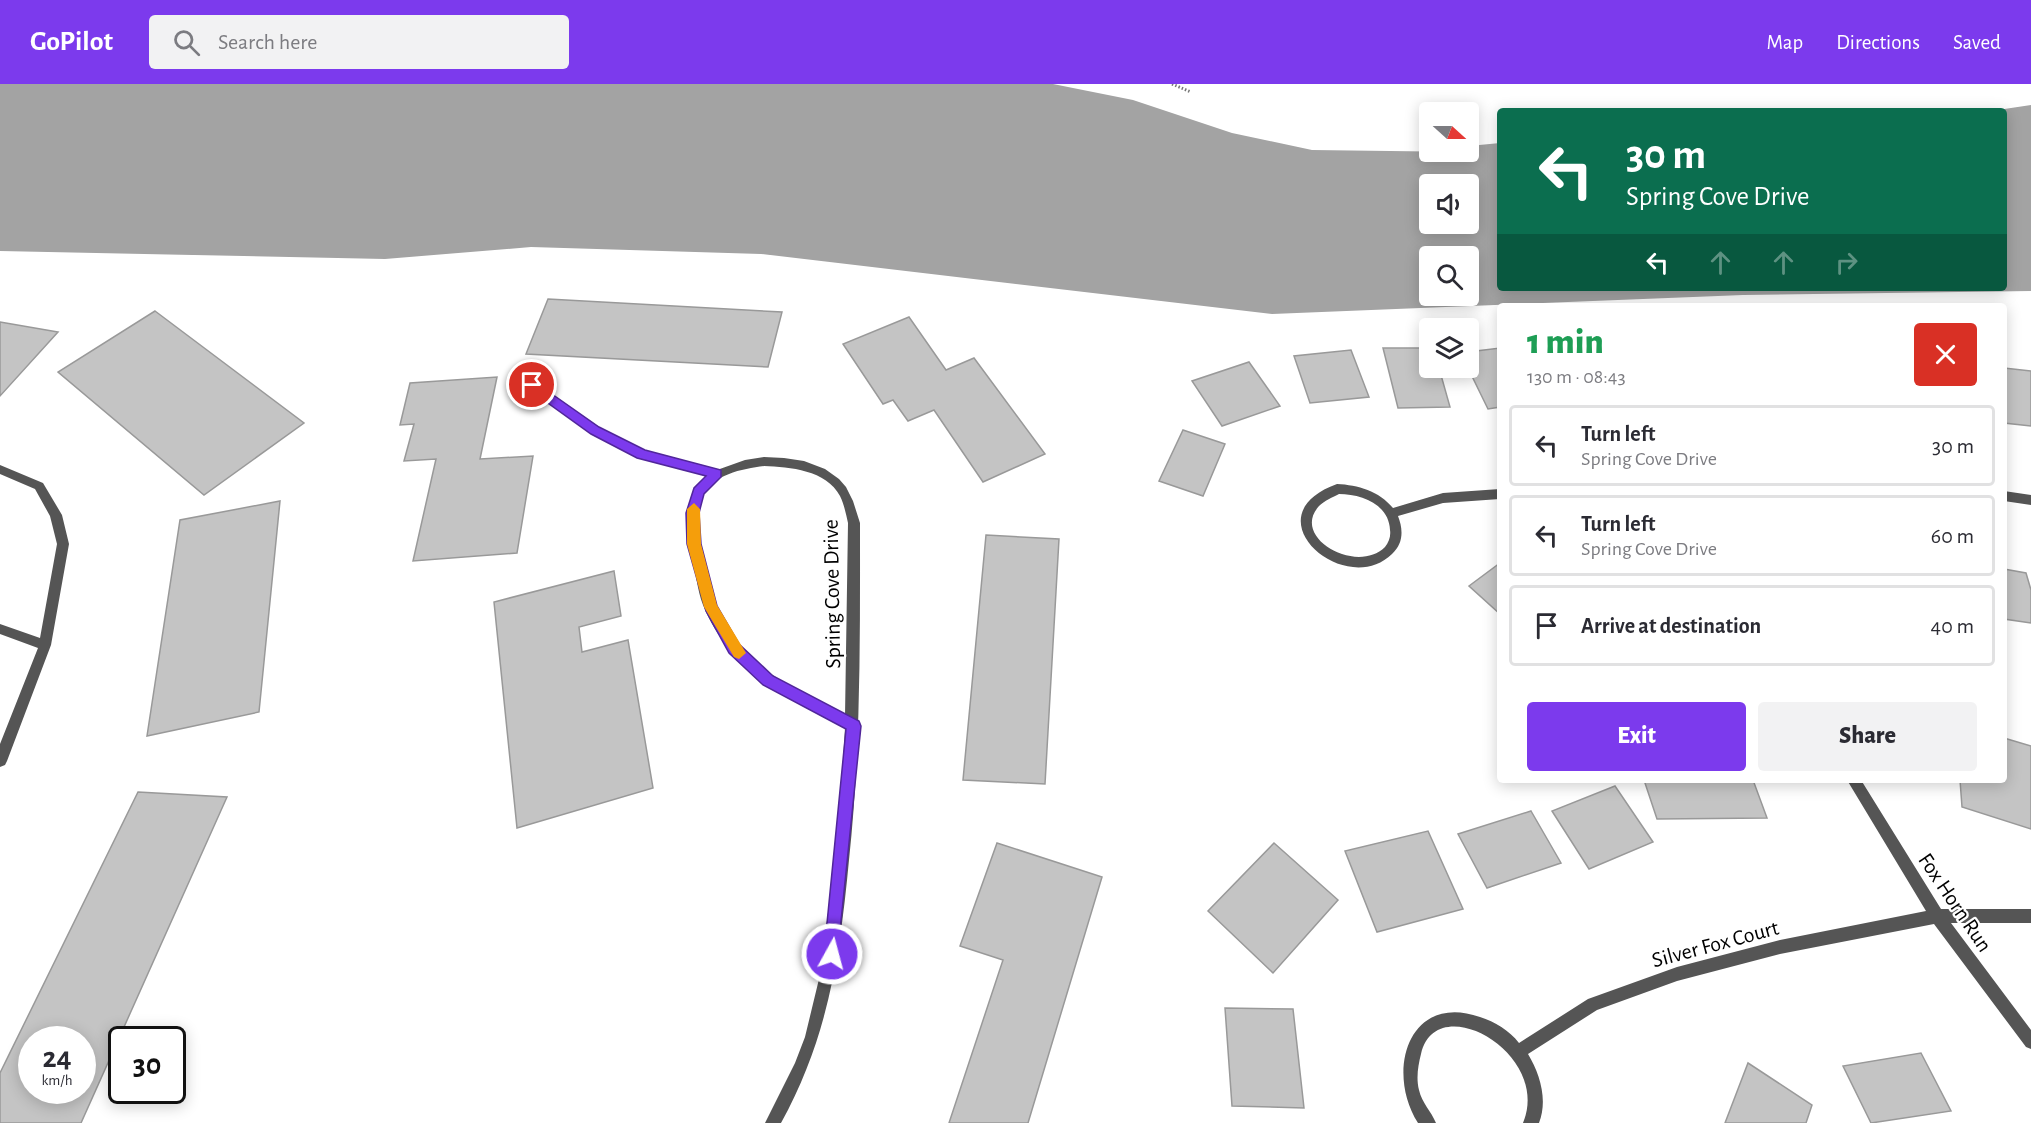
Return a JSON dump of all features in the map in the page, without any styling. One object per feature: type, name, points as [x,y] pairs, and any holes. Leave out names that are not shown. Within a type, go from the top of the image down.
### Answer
[{"type":"street","points":[[532,385],[595,430],[641,454],[717,474]]},
{"type":"street","name":"Spring Cove Drive","points":[[773,1123],[790,1095],[812,1041],[829,978],[843,860],[854,726],[854,523],[849,502],[836,482],[816,472],[785,462],[742,462],[717,474],[698,492],[693,513],[694,544],[710,607],[734,649],[768,681],[854,726]]},
{"type":"street","points":[[0,469],[39,486],[56,515],[63,544],[45,645],[0,761]]},
{"type":"street","points":[[1337,489],[1353,490],[1373,496],[1391,513],[1396,526],[1394,545],[1385,555],[1373,561],[1355,563],[1339,560],[1321,550],[1311,538],[1306,518],[1309,506],[1318,497],[1337,489]]},
{"type":"street","points":[[1391,513],[1443,498],[1497,494]]},
{"type":"street","points":[[2007,496],[2031,500]]},
{"type":"street","points":[[0,629],[45,645]]},
{"type":"street","name":"Fox Horn Run","points":[[1856,783],[1937,916],[2031,1042]]},
{"type":"street","name":"Silver Fox Court","points":[[1519,1051],[1593,1004],[1677,974],[1780,947],[1937,916],[2031,916]]},
{"type":"street","points":[[1428,1123],[1414,1099],[1409,1077],[1410,1057],[1418,1040],[1430,1027],[1447,1020],[1466,1019],[1485,1024],[1504,1035],[1519,1051],[1530,1072],[1535,1096],[1530,1123]]},
{"type":"path","points":[[1172,84],[1191,92]]},
{"type":"shaded area","points":[[0,84],[1053,84],[1133,100],[1232,133],[1312,150],[1419,151],[1419,162],[1479,162],[1479,145],[1497,143],[1497,291],[2007,291],[2007,109],[2031,105],[2031,291],[1743,295],[1497,303],[1497,305],[1479,306],[1479,246],[1419,246],[1419,306],[1470,306],[1272,314],[761,254],[531,247],[385,259],[0,251]]},
{"type":"building","points":[[548,299],[782,312],[768,367],[526,354]]},
{"type":"building","points":[[155,311],[304,423],[204,495],[58,372]]},
{"type":"building","points":[[909,317],[946,370],[974,358],[1045,454],[983,482],[934,410],[908,421],[893,400],[883,404],[843,344]]},
{"type":"building","points":[[0,322],[58,332],[0,396]]},
{"type":"building","points":[[1383,348],[1419,348],[1419,378],[1442,378],[1450,407],[1398,408]]},
{"type":"building","points":[[1497,348],[1497,408],[1488,409],[1473,378],[1479,378],[1479,351]]},
{"type":"building","points":[[1351,350],[1369,397],[1310,403],[1294,356]]},
{"type":"building","points":[[1249,362],[1280,406],[1222,426],[1192,381]]},
{"type":"building","points":[[2007,368],[2031,371],[2031,426],[2007,423]]},
{"type":"building","points":[[497,377],[480,459],[533,456],[517,553],[413,561],[436,459],[404,461],[414,424],[400,425],[410,383]]},
{"type":"building","points":[[1183,430],[1225,444],[1203,496],[1159,481]]},
{"type":"building","points":[[280,501],[259,712],[147,736],[180,520]]},
{"type":"building","points":[[986,535],[1059,539],[1045,784],[963,780]]},
{"type":"building","points":[[1497,565],[1497,611],[1469,586]]},
{"type":"building","points":[[2007,570],[2026,573],[2031,590],[2031,623],[2007,619]]},
{"type":"building","points":[[614,571],[621,616],[579,627],[582,652],[628,640],[653,788],[517,828],[494,602]]},
{"type":"building","points":[[2007,739],[2031,746],[2031,829],[1962,807],[1960,783],[2007,783]]},
{"type":"building","points":[[1645,783],[1754,783],[1767,818],[1657,819]]},
{"type":"building","points":[[1615,786],[1653,842],[1589,869],[1552,811]]},
{"type":"building","points":[[138,792],[227,797],[124,1026],[108,1026],[108,1063],[96,1090],[96,1026],[23,1026]]},
{"type":"building","points":[[1531,811],[1561,863],[1487,888],[1458,834]]},
{"type":"building","points":[[1428,831],[1463,909],[1377,932],[1345,851]]},
{"type":"building","points":[[997,843],[1102,877],[1028,1123],[949,1123],[1003,960],[960,946]]},
{"type":"building","points":[[1274,843],[1338,900],[1273,973],[1208,911]]},
{"type":"building","points":[[1225,1008],[1293,1009],[1304,1108],[1232,1106]]},
{"type":"building","points":[[18,1036],[18,1104],[90,1104],[81,1123],[0,1123],[0,1073]]},
{"type":"building","points":[[1921,1053],[1951,1111],[1871,1123],[1843,1066]]},
{"type":"building","points":[[1748,1063],[1812,1105],[1806,1123],[1725,1123]]},
{"type":"slow traffic","points":[[694,509],[694,544],[710,607],[734,649],[739,653]]},
{"type":"route","points":[[532,385],[595,430],[641,454],[717,474],[698,492],[693,513],[694,544],[710,607],[734,649],[768,681],[854,726],[843,860],[832,954]]}]
